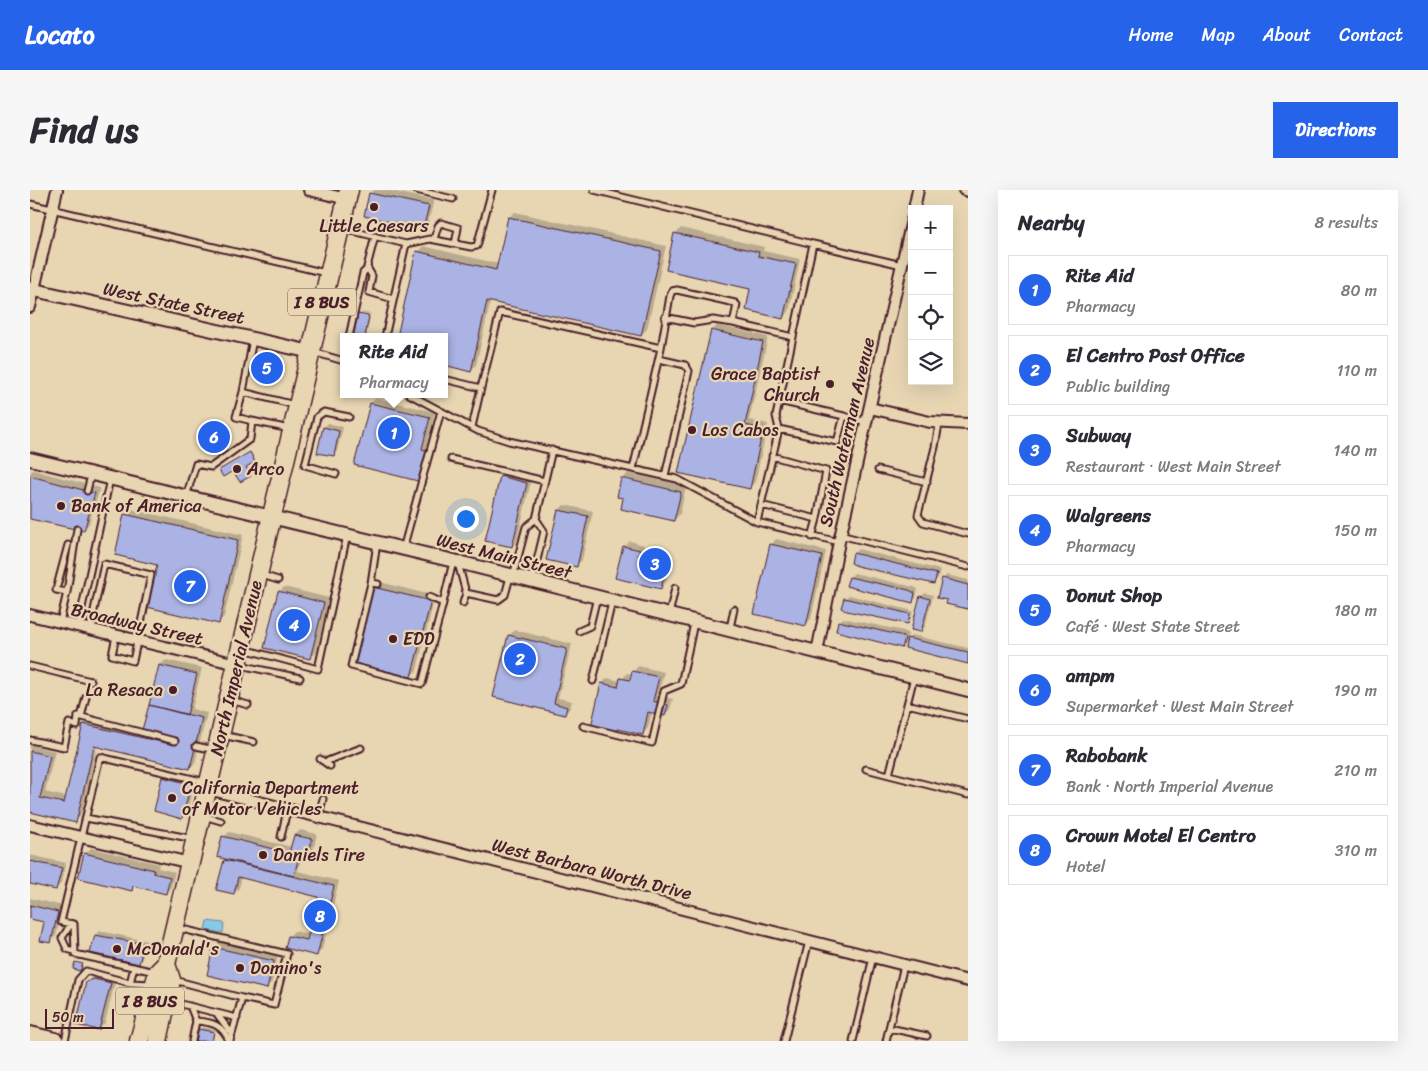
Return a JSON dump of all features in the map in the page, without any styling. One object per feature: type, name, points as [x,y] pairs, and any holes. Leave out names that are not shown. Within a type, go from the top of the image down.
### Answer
[{"type":"highway","name":"I 8 BUS","points":[[271,518],[348,194]]},
{"type":"highway","name":"North Imperial Avenue","points":[[139,1041],[162,975],[175,927],[271,518]]},
{"type":"highway","name":"North Imperial Avenue","points":[[158,1041],[168,1001],[162,975]]},
{"type":"main road","points":[[30,1035],[55,1041]]},
{"type":"street","points":[[30,307],[32,290],[57,190]]},
{"type":"street","points":[[310,190],[348,194]]},
{"type":"street","points":[[915,205],[918,190]]},
{"type":"street","points":[[964,190],[968,191]]},
{"type":"street","name":"South Waterman Avenue","points":[[817,652],[840,539],[908,238]]},
{"type":"street","name":"West State Street","points":[[32,290],[310,352]]},
{"type":"street","points":[[870,408],[939,424],[968,424]]},
{"type":"street","name":"West Main Street","points":[[30,459],[456,562],[968,690]]},
{"type":"street","name":"Broadway Street","points":[[30,616],[138,641],[239,656]]},
{"type":"street","name":"West Barbara Worth Drive","points":[[208,785],[286,810],[968,981]]},
{"type":"street","points":[[30,825],[190,863]]},
{"type":"lane","points":[[416,190],[453,199]]},
{"type":"lane","points":[[340,228],[406,244],[434,239],[454,244],[477,246],[492,190]]},
{"type":"lane","points":[[594,190],[902,265]]},
{"type":"lane","points":[[30,204],[329,274]]},
{"type":"lane","points":[[434,239],[438,226],[441,223],[458,228],[454,244]]},
{"type":"lane","points":[[350,333],[362,273],[367,269],[374,236]]},
{"type":"lane","points":[[385,333],[406,244]]},
{"type":"lane","points":[[757,522],[778,429],[776,416],[779,401],[813,244]]},
{"type":"lane","points":[[367,269],[372,276],[369,292],[393,299]]},
{"type":"lane","points":[[634,469],[659,360],[665,317],[672,291],[677,290],[735,303],[737,305],[734,323]]},
{"type":"lane","points":[[472,427],[500,312],[661,348]]},
{"type":"lane","points":[[665,317],[694,324],[713,320],[734,323],[793,337]]},
{"type":"lane","points":[[253,339],[243,392],[236,417],[292,430]]},
{"type":"lane","points":[[310,352],[340,360]]},
{"type":"lane","points":[[659,360],[685,365],[689,372],[665,476]]},
{"type":"lane","points":[[448,380],[481,388]]},
{"type":"lane","points":[[243,392],[298,406]]},
{"type":"lane","points":[[417,398],[472,427],[508,441],[677,479],[757,522],[812,537],[840,539],[968,567]]},
{"type":"lane","points":[[779,401],[867,422]]},
{"type":"lane","points":[[403,549],[441,411]]},
{"type":"lane","points":[[336,474],[305,465],[317,417],[324,412],[349,417]]},
{"type":"lane","points":[[778,429],[837,442],[844,416]]},
{"type":"lane","points":[[186,498],[196,464],[211,467],[250,439],[252,421]]},
{"type":"lane","points":[[939,424],[918,515],[919,519],[923,522],[968,534]]},
{"type":"lane","points":[[466,593],[498,600],[505,595],[526,527],[536,520],[552,450]]},
{"type":"lane","points":[[772,456],[826,471],[812,537]]},
{"type":"lane","points":[[451,459],[545,481]]},
{"type":"lane","points":[[878,470],[927,482]]},
{"type":"lane","points":[[86,491],[91,474]]},
{"type":"lane","points":[[78,627],[110,479]]},
{"type":"lane","points":[[761,505],[816,519]]},
{"type":"lane","points":[[532,581],[544,531],[536,520]]},
{"type":"lane","points":[[60,622],[77,529]]},
{"type":"lane","points":[[239,656],[318,669],[347,536]]},
{"type":"lane","points":[[377,543],[371,582],[351,666],[422,684],[443,603],[456,562]]},
{"type":"lane","points":[[67,592],[56,590],[68,545]]},
{"type":"lane","points":[[456,562],[466,593],[463,603]]},
{"type":"lane","points":[[90,630],[104,564],[151,575],[133,660],[112,655],[116,636]]},
{"type":"lane","points":[[258,574],[278,580]]},
{"type":"lane","points":[[371,582],[378,584]]},
{"type":"lane","points":[[669,615],[676,588]]},
{"type":"lane","points":[[429,597],[443,603]]},
{"type":"lane","points":[[579,631],[590,626],[597,598]]},
{"type":"lane","points":[[594,681],[612,601]]},
{"type":"lane","points":[[729,630],[734,609]]},
{"type":"lane","points":[[583,726],[652,743],[664,692],[681,684],[695,622]]},
{"type":"lane","points":[[239,656],[300,678]]},
{"type":"lane","points":[[30,666],[91,681]]},
{"type":"lane","points":[[890,775],[914,677]]},
{"type":"lane","points":[[81,717],[86,697]]},
{"type":"lane","points":[[229,700],[248,704]]},
{"type":"lane","points":[[907,704],[968,719]]},
{"type":"lane","points":[[30,740],[64,747],[69,723],[77,726],[78,716],[175,741]]},
{"type":"lane","points":[[196,746],[219,742],[254,742]]},
{"type":"lane","points":[[320,759],[328,764],[362,748]]},
{"type":"lane","points":[[72,924],[61,922],[100,757],[208,785]]},
{"type":"lane","points":[[866,769],[968,795]]},
{"type":"lane","points":[[318,818],[323,800]]},
{"type":"lane","points":[[281,837],[286,810]]},
{"type":"lane","points":[[201,816],[221,821]]},
{"type":"lane","points":[[86,818],[196,840]]},
{"type":"lane","points":[[72,924],[74,952]]},
{"type":"lane","points":[[72,924],[62,938],[66,949],[242,998],[274,1005],[287,954],[175,927]]},
{"type":"lane","points":[[784,1041],[809,941]]},
{"type":"lane","points":[[60,951],[74,952]]},
{"type":"lane","points":[[853,1041],[873,957]]},
{"type":"lane","points":[[886,1041],[904,965]]},
{"type":"lane","points":[[130,983],[134,967]]},
{"type":"lane","points":[[65,1041],[78,980],[86,971],[130,983],[162,975]]},
{"type":"lane","points":[[230,1041],[242,998]]},
{"type":"lane","points":[[168,1001],[237,1018]]},
{"type":"lane","points":[[190,1006],[196,1021],[192,1041]]},
{"type":"lane","points":[[217,1013],[232,1034]]},
{"type":"lane","points":[[196,1021],[215,1024],[225,1030],[230,1041]]},
{"type":"lane","points":[[889,1028],[927,1036]]},
{"type":"water","points":[[207,921],[224,923],[223,933],[205,930]]},
{"type":"building","points":[[369,193],[429,206],[423,229],[364,216]]},
{"type":"building","points":[[508,217],[661,251],[641,336],[487,301],[471,372],[448,366],[448,333],[398,333],[416,251],[496,270]]},
{"type":"building","points":[[674,233],[759,252],[758,256],[796,264],[783,319],[746,310],[750,289],[666,270]]},
{"type":"building","points":[[358,314],[369,316],[366,333],[354,333]]},
{"type":"building","points":[[711,330],[763,342],[745,425],[763,429],[750,489],[678,473]]},
{"type":"building","points":[[254,359],[281,365],[278,377],[253,371]]},
{"type":"building","points":[[370,403],[430,417],[422,449],[429,451],[422,482],[354,465]]},
{"type":"building","points":[[206,422],[228,429],[222,451],[200,445]]},
{"type":"building","points":[[323,427],[339,431],[334,456],[317,453]]},
{"type":"building","points":[[250,452],[255,462],[246,467],[251,476],[240,482],[233,471],[223,477],[219,470]]},
{"type":"building","name":"Bank of America","points":[[30,476],[95,493],[84,531],[30,519]]},
{"type":"building","points":[[500,476],[527,483],[512,547],[485,541]]},
{"type":"building","points":[[621,478],[681,492],[674,521],[621,509],[623,498],[617,497]]},
{"type":"building","points":[[558,510],[588,516],[577,567],[546,560]]},
{"type":"building","points":[[124,514],[238,540],[219,624],[147,607],[157,565],[115,555]]},
{"type":"building","points":[[770,544],[822,556],[806,626],[754,614]]},
{"type":"building","points":[[623,546],[640,550],[638,555],[667,563],[661,589],[615,578]]},
{"type":"building","points":[[853,553],[937,574],[934,584],[857,566],[851,563]]},
{"type":"building","points":[[849,577],[909,590],[915,593],[913,603],[846,586]]},
{"type":"building","points":[[942,578],[968,585],[968,609],[946,604],[947,600],[937,598]]},
{"type":"building","points":[[373,587],[431,601],[411,677],[354,663]]},
{"type":"building","points":[[278,591],[324,603],[310,659],[264,648]]},
{"type":"building","points":[[920,596],[930,599],[921,632],[911,630]]},
{"type":"building","points":[[844,598],[910,614],[908,624],[847,611],[841,608]]},
{"type":"building","points":[[838,621],[899,635],[905,638],[902,648],[836,631]]},
{"type":"building","points":[[508,635],[567,649],[554,703],[567,707],[565,715],[493,697]]},
{"type":"building","points":[[907,638],[968,652],[968,664],[905,648]]},
{"type":"building","name":"La Resaca","points":[[159,665],[197,674],[187,715],[149,705]]},
{"type":"building","points":[[632,671],[659,677],[653,701],[668,705],[665,716],[648,712],[643,735],[618,729],[617,733],[591,727],[601,683],[618,687],[620,678],[630,680]]},
{"type":"building","points":[[149,705],[202,718],[190,769],[94,746],[76,823],[30,812],[30,751],[50,756],[40,798],[64,803],[83,724],[174,745],[176,738],[142,730]]},
{"type":"building","name":"California Department of Motor Vehicles","points":[[162,777],[191,784],[182,819],[154,811]]},
{"type":"building","name":"Daniels Tire","points":[[294,835],[312,839],[308,858],[299,856],[294,876],[217,857],[222,836],[289,853]]},
{"type":"building","points":[[84,853],[154,870],[153,873],[170,877],[166,894],[133,886],[132,891],[78,878]]},
{"type":"building","points":[[224,860],[334,886],[317,956],[285,948],[288,936],[307,940],[318,897],[238,877],[234,894],[216,890]]},
{"type":"building","points":[[30,861],[62,868],[56,890],[30,884]]},
{"type":"building","points":[[30,905],[58,912],[51,943],[40,941],[44,922],[30,919]]},
{"type":"building","name":"McDonald's","points":[[95,935],[144,944],[139,964],[90,953]]},
{"type":"building","name":"Domino's","points":[[213,947],[274,961],[267,989],[207,975]]},
{"type":"building","points":[[75,962],[83,964],[80,971],[73,969]]},
{"type":"building","points":[[94,979],[111,983],[99,1030],[76,1025],[86,982]]},
{"type":"building","points":[[198,1029],[214,1032],[212,1041],[196,1041]]},
{"type":"place","name":"Little Caesars","points":[[374,207]]},
{"type":"place","name":"Donut Shop","points":[[267,368]]},
{"type":"place","name":"Grace Baptist Church","points":[[830,384]]},
{"type":"place","name":"Los Cabos","points":[[692,430]]},
{"type":"place","name":"Rite Aid","points":[[394,433]]},
{"type":"place","name":"ampm","points":[[214,437]]},
{"type":"place","name":"Arco","points":[[237,469]]},
{"type":"place","name":"Bank of America","points":[[61,506]]},
{"type":"place","name":"Subway","points":[[655,564]]},
{"type":"place","name":"Rabobank","points":[[190,586]]},
{"type":"place","name":"Walgreens","points":[[294,625]]},
{"type":"place","name":"EDD","points":[[393,639]]},
{"type":"place","name":"El Centro Post Office","points":[[520,659]]},
{"type":"place","name":"La Resaca","points":[[173,690]]},
{"type":"place","name":"California Department of Motor Vehicles","points":[[172,798]]},
{"type":"place","name":"Daniels Tire","points":[[263,855]]},
{"type":"place","name":"Crown Motel El Centro","points":[[320,916]]},
{"type":"place","name":"McDonald's","points":[[117,949]]},
{"type":"place","name":"Domino's","points":[[240,968]]}]
